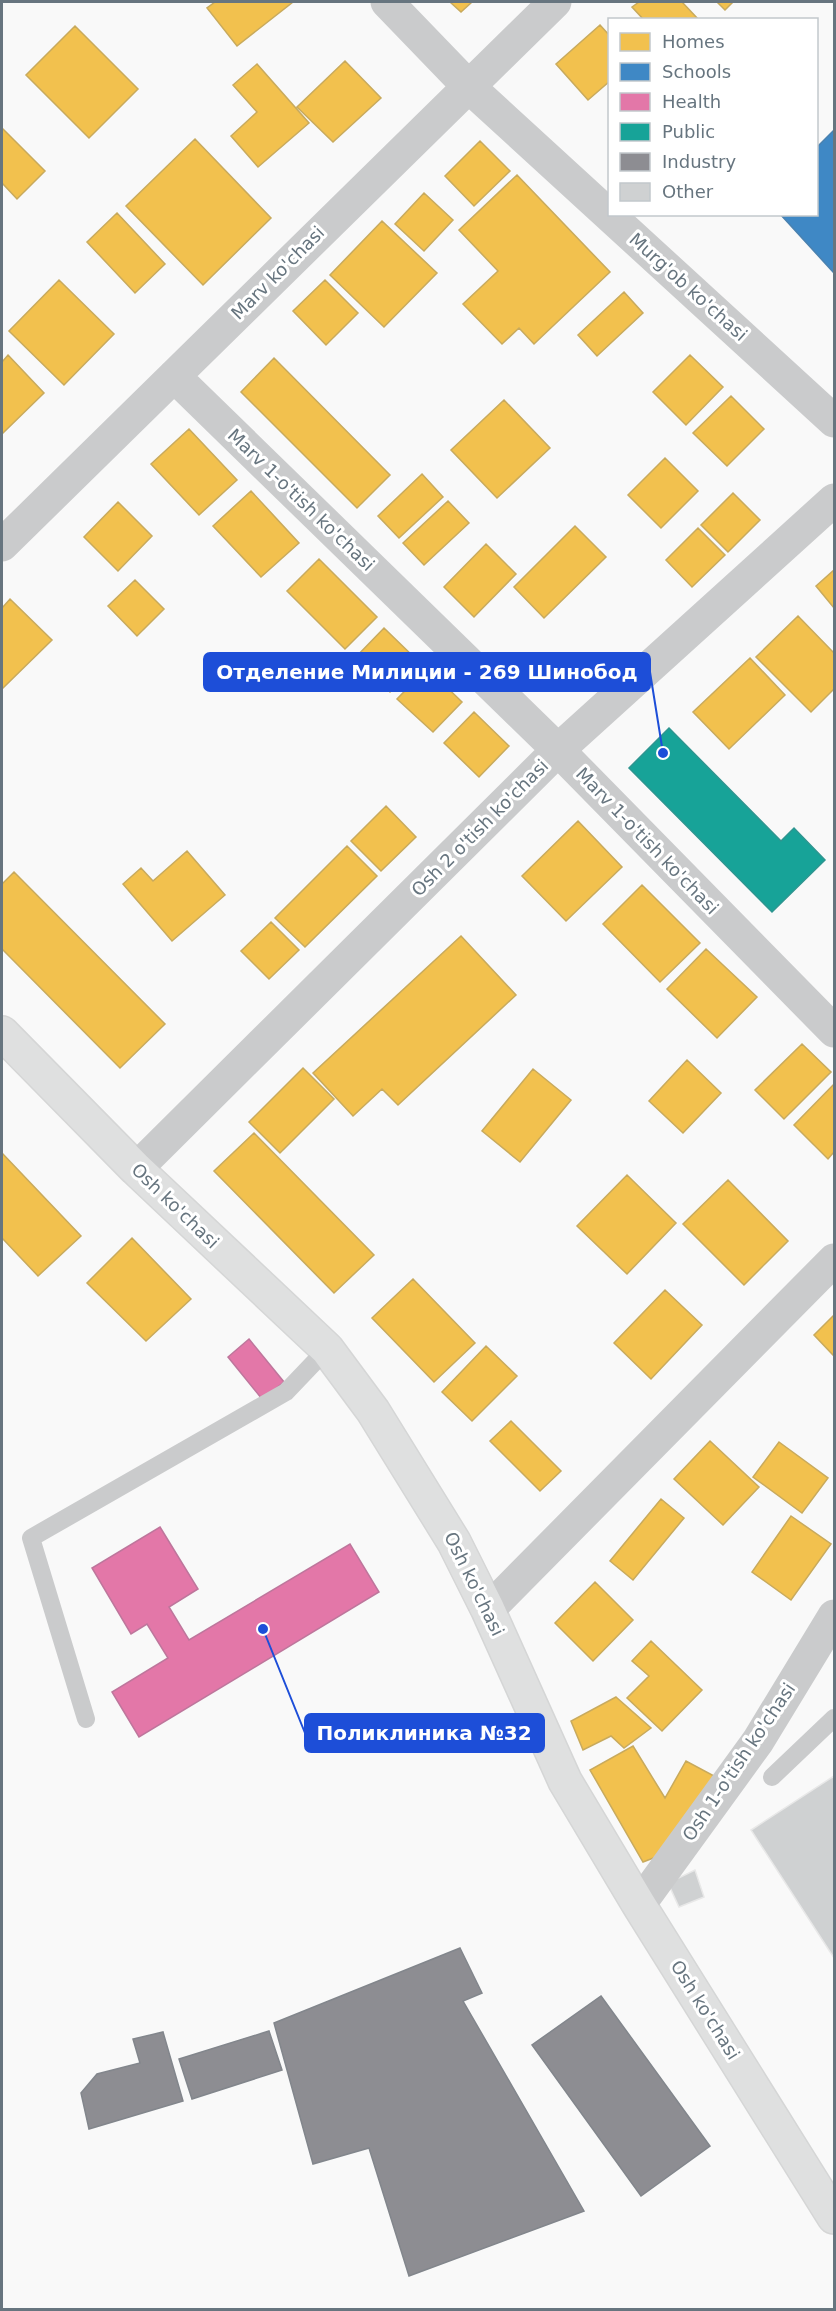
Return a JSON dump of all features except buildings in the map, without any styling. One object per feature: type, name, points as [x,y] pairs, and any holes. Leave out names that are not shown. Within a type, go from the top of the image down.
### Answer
[{"type":"street","name":"Murg'ob ko'chasi","points":[[387,2],[468,86],[608,214]]},
{"type":"street","name":"Marv ko'chasi","points":[[2,545],[555,2]]},
{"type":"street","name":"Murg'ob ko'chasi","points":[[610,216],[834,421]]},
{"type":"street","name":"Marv 1-o'tish ko'chasi","points":[[174,376],[558,750],[834,1031]]},
{"type":"street","name":"Osh 2 o'tish ko'chasi","points":[[136,1169],[558,750],[834,500]]},
{"type":"street","name":"Osh ko'chasi","points":[[2,1033],[136,1169],[327,1349],[373,1411],[405,1459],[454,1542],[488,1610],[565,1782],[834,2217]]},
{"type":"street","points":[[488,1610],[834,1260]]},
{"type":"street","name":"Osh 1-o'tish ko'chasi","points":[[639,1905],[758,1741],[834,1616]]},
{"type":"lane","points":[[86,1719],[31,1538],[286,1392],[327,1349]]},
{"type":"lane","points":[[772,1777],[834,1718]]},
{"type":"place","name":"Отделение Милиции - 269 Шинобод","points":[[663,753]]},
{"type":"place","name":"Поликлиника №32","points":[[263,1629]]}]
